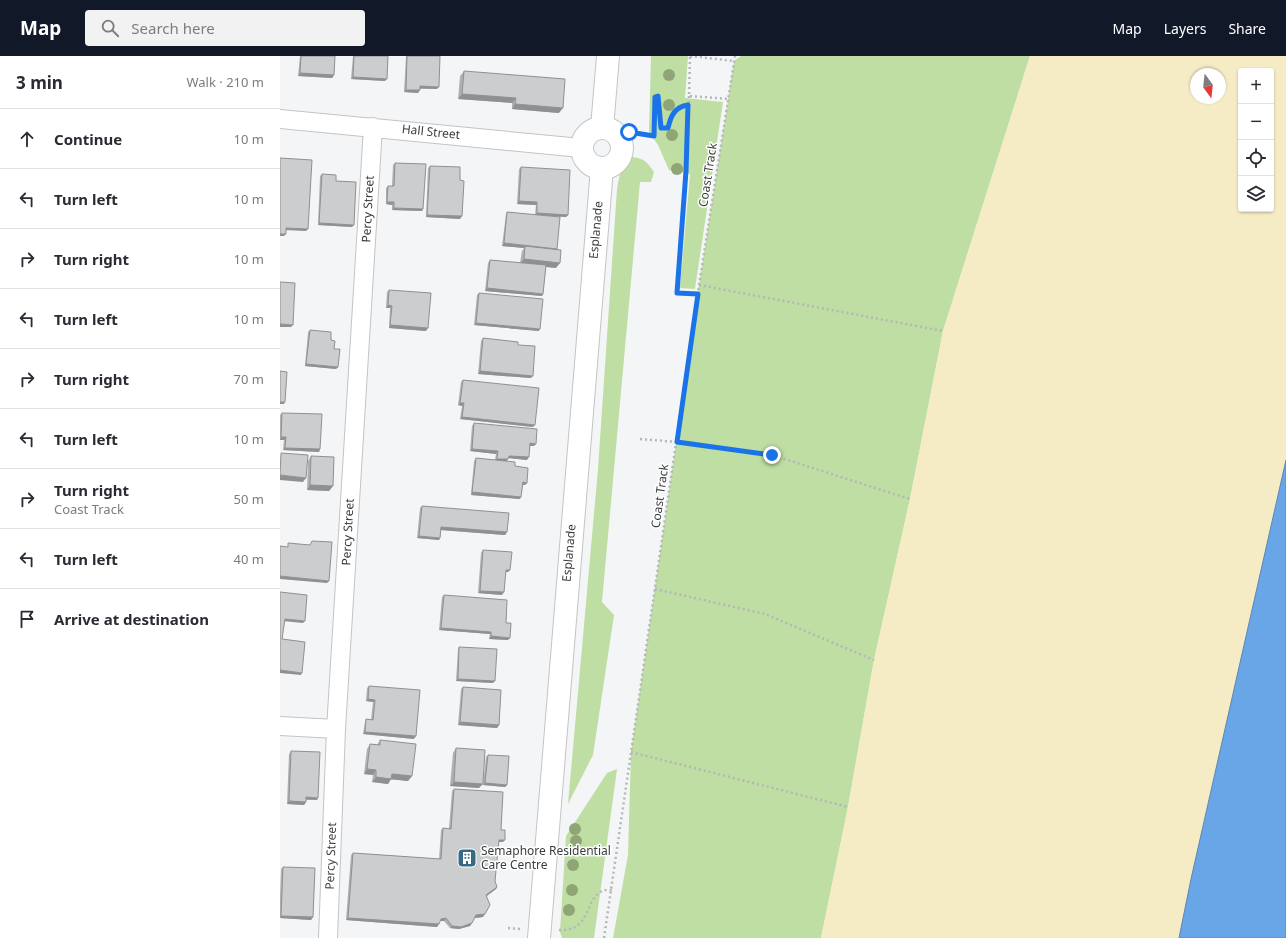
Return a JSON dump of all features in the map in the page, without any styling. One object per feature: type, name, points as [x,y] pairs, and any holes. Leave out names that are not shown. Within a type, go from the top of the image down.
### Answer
[{"type":"street","points":[[602,128],[608,56]]},
{"type":"street","name":"Hall Street","points":[[280,119],[582,148]]},
{"type":"street","name":"Percy Street","points":[[328,938],[336,729],[373,127]]},
{"type":"street","points":[[596,128],[614,131],[618,136],[622,148],[618,160],[614,164],[602,168],[590,164],[583,154],[582,148],[586,136],[596,128]]},
{"type":"street","name":"Esplanade","points":[[539,932],[602,168]]},
{"type":"street","points":[[280,726],[336,729]]},
{"type":"path","name":"Coast Track","points":[[604,938],[699,285],[735,56]]},
{"type":"path","points":[[698,294],[677,293],[686,171],[690,57],[734,61]]},
{"type":"path","points":[[629,132],[654,136],[655,97],[658,96],[661,128],[668,128],[672,115],[680,106],[688,105]]},
{"type":"path","points":[[689,96],[729,99]]},
{"type":"path","points":[[699,285],[943,331]]},
{"type":"path","points":[[640,439],[677,442],[772,455],[910,499]]},
{"type":"path","points":[[655,589],[765,614],[874,660]]},
{"type":"path","points":[[631,752],[848,807]]},
{"type":"path","points":[[508,928],[539,932],[565,931],[578,925],[587,914],[596,897],[602,891],[612,890]]},
{"type":"green space","points":[[651,56],[688,56],[685,98],[723,102],[695,289],[680,288],[690,174],[669,170],[658,145],[649,132]]},
{"type":"green space","points":[[741,56],[1030,56],[943,331],[910,499],[874,660],[848,807],[821,938],[613,938],[628,855],[631,752],[699,285],[734,61]]},
{"type":"green space","points":[[632,157],[640,158],[650,166],[654,172],[651,182],[640,182],[602,602],[614,615],[593,755],[568,804],[598,469],[617,189],[623,167]]},
{"type":"green space","points":[[617,769],[594,938],[562,938],[560,932],[566,836],[607,773]]},
{"type":"sand","points":[[1030,56],[1286,56],[1286,460],[1179,938],[821,938],[848,807],[874,660],[910,499],[943,331]]},
{"type":"water","points":[[1286,460],[1286,938],[1179,938],[1191,879]]},
{"type":"building","points":[[301,56],[335,56],[334,75],[300,73]]},
{"type":"building","points":[[354,56],[388,56],[387,79],[353,77]]},
{"type":"building","points":[[407,56],[440,56],[439,87],[420,86],[420,90],[406,90]]},
{"type":"building","points":[[464,71],[565,79],[563,108],[515,104],[516,98],[462,94]]},
{"type":"building","points":[[280,158],[312,160],[308,229],[286,228],[286,234],[280,234]]},
{"type":"building","points":[[395,163],[426,164],[423,209],[394,208],[394,202],[387,202],[388,186],[394,186]]},
{"type":"building","points":[[430,166],[460,167],[460,180],[464,181],[462,216],[427,215]]},
{"type":"building","points":[[521,167],[570,170],[568,215],[537,213],[537,202],[519,201]]},
{"type":"building","points":[[322,174],[336,175],[336,181],[356,182],[354,225],[319,223]]},
{"type":"building","points":[[507,212],[560,217],[557,249],[504,243]]},
{"type":"building","points":[[525,246],[561,250],[560,263],[524,259]]},
{"type":"building","points":[[490,260],[546,265],[543,294],[487,288]]},
{"type":"building","points":[[280,282],[295,283],[293,325],[280,324]]},
{"type":"building","points":[[389,290],[431,293],[428,328],[390,325],[392,306],[388,305]]},
{"type":"building","points":[[479,293],[543,299],[540,329],[476,323]]},
{"type":"building","points":[[310,330],[331,332],[331,340],[335,341],[334,349],[340,349],[338,367],[306,364]]},
{"type":"building","points":[[483,338],[518,342],[518,345],[535,346],[533,376],[480,371]]},
{"type":"building","points":[[280,371],[287,372],[285,402],[280,402]]},
{"type":"building","points":[[463,380],[539,388],[535,425],[462,417],[464,403],[460,403]]},
{"type":"building","points":[[282,413],[322,414],[320,449],[285,448],[286,437],[281,437]]},
{"type":"building","points":[[474,423],[537,429],[536,444],[530,443],[529,457],[509,456],[508,459],[497,459],[498,451],[472,449]]},
{"type":"building","points":[[281,453],[308,455],[306,478],[280,475]]},
{"type":"building","points":[[311,456],[334,457],[333,486],[310,485]]},
{"type":"building","points":[[476,458],[515,462],[515,466],[528,468],[527,483],[523,482],[521,497],[472,492]]},
{"type":"building","points":[[422,506],[509,513],[507,532],[441,527],[440,538],[419,536]]},
{"type":"building","points":[[312,541],[332,542],[329,581],[280,576],[280,546],[288,547],[288,543],[310,545]]},
{"type":"building","points":[[483,550],[512,552],[510,570],[506,570],[504,592],[480,591]]},
{"type":"building","points":[[280,592],[307,595],[305,621],[285,619],[282,639],[305,642],[302,673],[280,670]]},
{"type":"building","points":[[444,595],[507,600],[506,623],[511,623],[510,638],[491,636],[491,632],[441,628]]},
{"type":"building","points":[[459,647],[497,649],[495,681],[458,679]]},
{"type":"building","points":[[369,686],[420,690],[416,736],[365,732],[366,719],[373,720],[375,700],[368,699]]},
{"type":"building","points":[[463,687],[501,690],[499,725],[460,722]]},
{"type":"building","points":[[380,740],[416,744],[412,776],[392,774],[391,779],[376,777],[376,770],[367,769],[370,744],[380,745]]},
{"type":"building","points":[[456,748],[485,750],[483,784],[454,782]]},
{"type":"building","points":[[291,751],[320,752],[318,798],[306,797],[306,802],[289,801]]},
{"type":"building","points":[[488,755],[509,756],[507,785],[485,783]]},
{"type":"building","name":"Semaphore Residential Care Centre","points":[[454,789],[503,792],[501,830],[505,830],[505,840],[499,840],[495,881],[497,887],[486,895],[490,905],[485,914],[476,915],[472,923],[461,927],[452,926],[446,918],[441,919],[439,924],[348,918],[353,853],[441,859],[443,828],[451,829]]},
{"type":"building","points":[[283,867],[315,868],[313,917],[281,916]]},
{"type":"place","name":"Semaphore Residential Care Centre","points":[[467,858]]},
{"type":"route","points":[[629,132],[654,136],[655,97],[658,96],[661,128],[668,128],[672,115],[680,106],[688,105],[686,171],[677,293],[698,294],[677,442],[772,455]]}]
